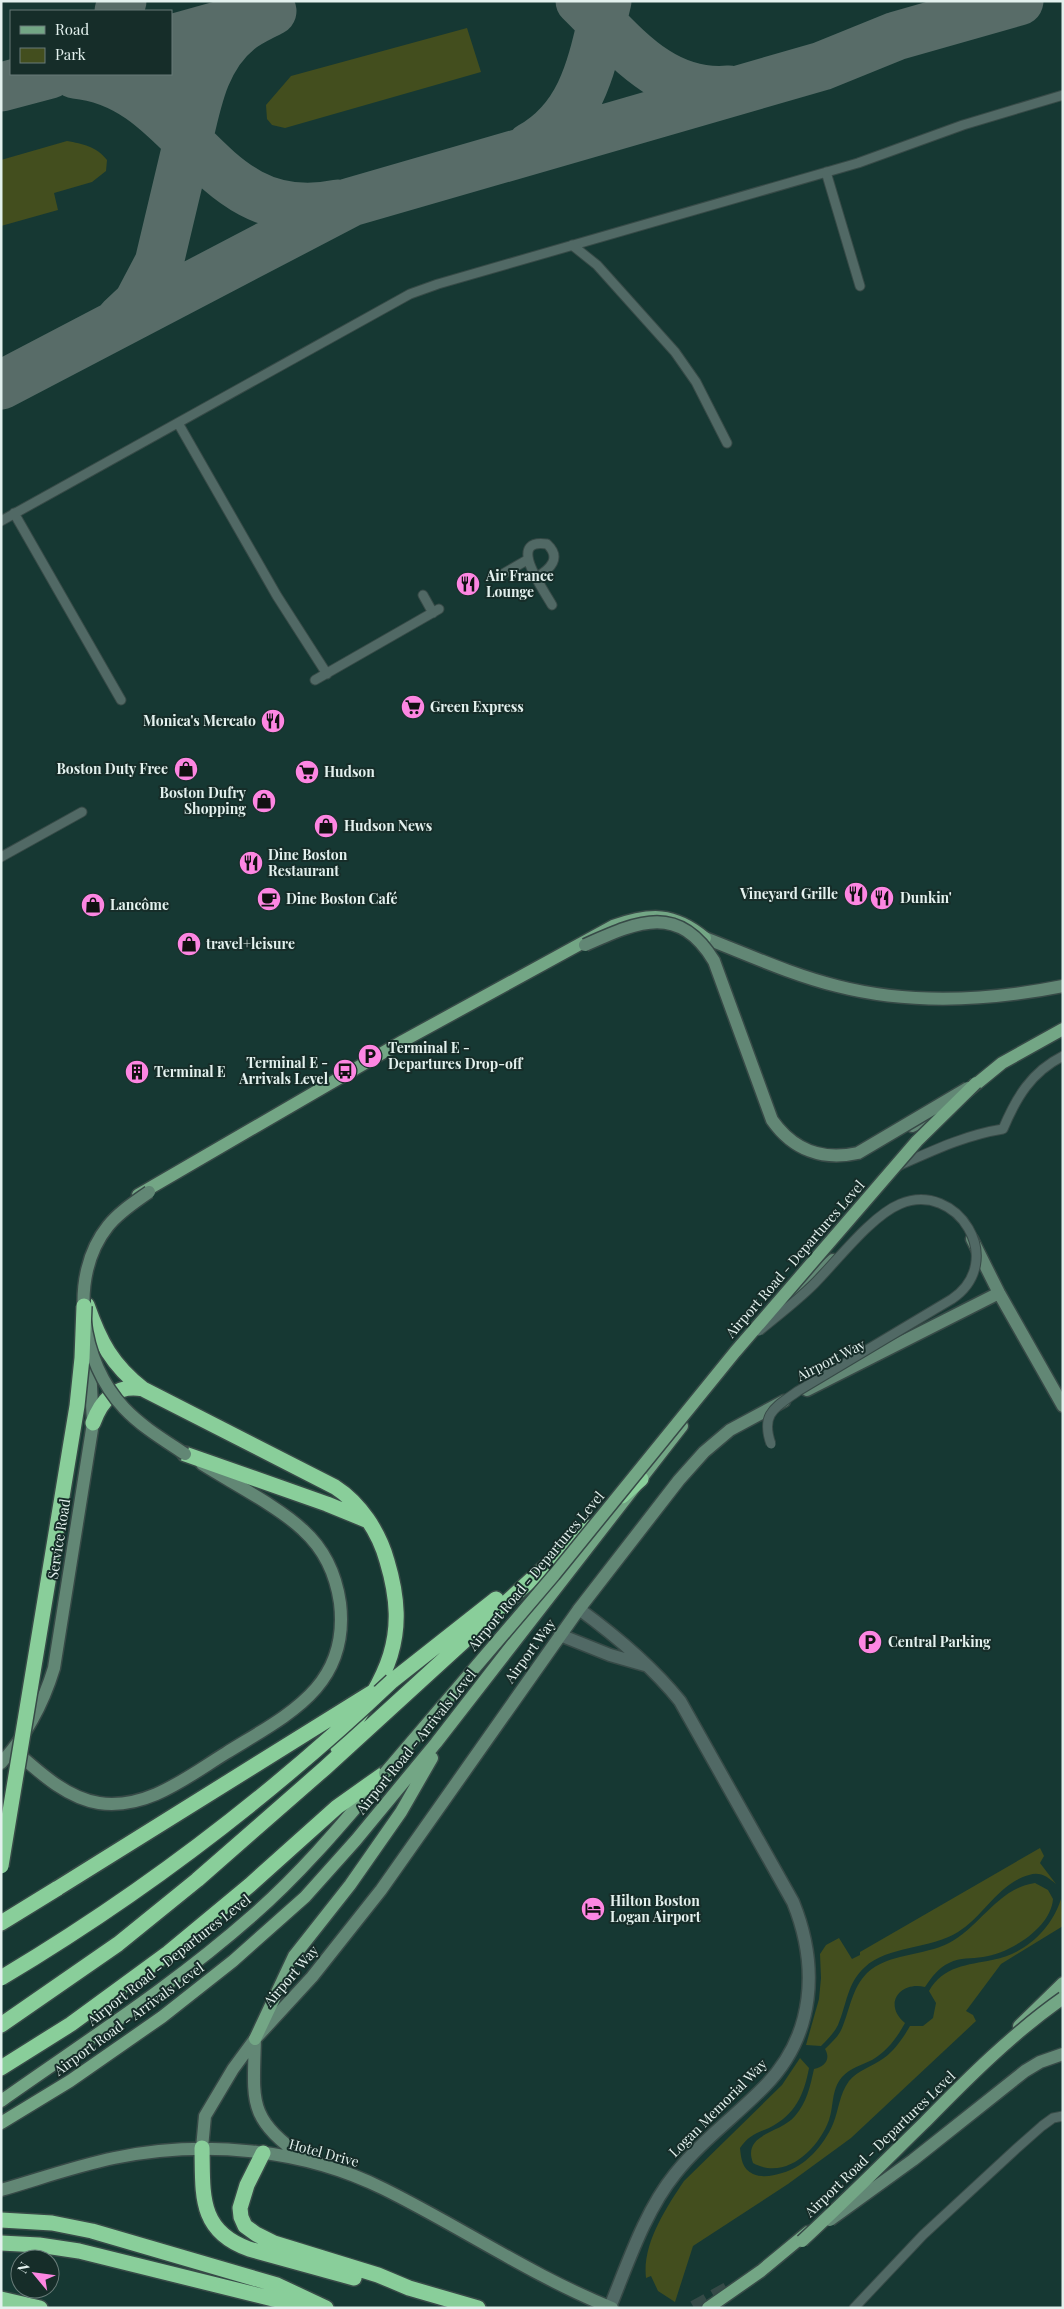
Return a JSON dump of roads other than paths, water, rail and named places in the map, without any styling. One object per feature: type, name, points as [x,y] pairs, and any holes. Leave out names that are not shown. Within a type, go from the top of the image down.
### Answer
[{"type":"highway","points":[[85,1306],[104,1347],[116,1366],[143,1389],[330,1484],[346,1495],[367,1520],[382,1546],[393,1580],[398,1609],[396,1632],[383,1674],[357,1719],[325,1768]]},
{"type":"highway","points":[[1,1866],[77,1406],[85,1306]]},
{"type":"highway","points":[[93,1423],[105,1400],[114,1391],[126,1388],[143,1389]]},
{"type":"highway","points":[[185,1454],[367,1520]]},
{"type":"highway","points":[[3,2023],[74,1976],[157,1914],[325,1768],[641,1479]]},
{"type":"highway","points":[[1,1978],[98,1917],[198,1846],[324,1743],[392,1681],[485,1608],[621,1493]]},
{"type":"highway","points":[[1,1923],[340,1711],[392,1681]]},
{"type":"highway","points":[[1,2068],[125,1986],[192,1934],[337,1807],[385,1773]]},
{"type":"highway","points":[[202,2148],[203,2190],[207,2214],[214,2227],[228,2240],[249,2249],[367,2282],[410,2288]]},
{"type":"highway","points":[[263,2153],[241,2202],[241,2217],[248,2228],[269,2241],[378,2275],[410,2288],[478,2308]]},
{"type":"highway","points":[[1,2220],[52,2223],[92,2231],[277,2285],[326,2308]]},
{"type":"highway","points":[[1,2243],[39,2245],[79,2251],[273,2298],[326,2308]]},
{"type":"highway","points":[[1,2299],[40,2308]]},
{"type":"main road","points":[[85,1306],[88,1264],[94,1245],[103,1227],[116,1210],[379,1055],[613,926],[644,917],[662,916],[694,929],[705,938],[815,980],[876,994],[953,999],[1018,993],[1063,986]]},
{"type":"main road","points":[[13,1750],[39,1772],[83,1799],[99,1803],[145,1800],[169,1788],[294,1711],[315,1692],[328,1674],[339,1646],[342,1617],[338,1589],[318,1545],[302,1529],[282,1514],[185,1454],[140,1423],[111,1391],[94,1359],[86,1328],[85,1306],[86,1282],[98,1240],[120,1213],[145,1195],[562,957],[599,939],[640,924],[654,921],[681,926],[705,946],[714,961],[772,1120],[781,1132],[809,1152],[840,1157],[858,1153],[976,1083]]},
{"type":"main road","points":[[705,938],[765,1105],[774,1124],[786,1136],[818,1153],[840,1154],[858,1150],[946,1111]]},
{"type":"main road","name":"Airport Road - Arrivals Level","points":[[1,2123],[99,2062],[207,1982],[255,1943],[310,1892],[362,1833],[451,1723],[765,1320],[895,1167],[946,1111],[1002,1064],[1063,1029]]},
{"type":"main road","name":"Airport Road - Departures Level","points":[[1,2101],[156,1992],[247,1921],[291,1879],[385,1773],[554,1575],[735,1352],[917,1141],[976,1083],[1013,1056],[1063,1029]]},
{"type":"main road","points":[[765,1320],[890,1209],[908,1202],[925,1201],[944,1208],[961,1221],[1063,1406]]},
{"type":"main road","name":"Airport Way","points":[[202,2148],[205,2116],[233,2069],[255,2039],[312,1977],[381,1890],[579,1609],[679,1480],[704,1452],[743,1421],[999,1293]]},
{"type":"main road","name":"Service Road","points":[[1,1763],[13,1750],[45,1697],[54,1668],[93,1423],[85,1306]]},
{"type":"main road","points":[[309,2162],[279,2139],[259,2115],[254,2103],[253,2090],[255,2039],[294,1956],[350,1885],[401,1812],[451,1723]]},
{"type":"main road","points":[[797,2244],[1063,1983]]},
{"type":"main road","name":"Airport Road - Departures Level","points":[[714,2308],[775,2263],[797,2244],[874,2173],[991,2056],[1043,2012],[1063,1998]]},
{"type":"main road","points":[[708,2308],[913,2160],[1026,2071],[1040,2062],[1063,2054]]},
{"type":"main road","name":"Hotel Drive","points":[[1,2190],[114,2158],[202,2148],[263,2153],[309,2162],[383,2188],[559,2285],[611,2307]]},
{"type":"street","name":"Logan Memorial Way","points":[[579,1609],[619,1639],[648,1666],[680,1701],[793,1902],[803,1926],[810,1975],[803,2023],[780,2067],[765,2086],[691,2155],[674,2174],[650,2214],[611,2307]]},
{"type":"street","points":[[560,1635],[610,1655],[648,1666]]},
{"type":"lane","points":[[1,521],[410,294],[438,284],[826,172],[963,125],[1063,95]]},
{"type":"lane","points":[[826,172],[860,286]]},
{"type":"lane","points":[[572,245],[597,265],[675,352],[696,382],[727,442]]},
{"type":"lane","points":[[178,423],[277,596],[327,674]]},
{"type":"lane","points":[[14,513],[121,700]]},
{"type":"lane","points":[[537,577],[550,569],[553,564],[552,549],[547,544],[535,544],[528,548],[527,560],[552,604]]},
{"type":"lane","points":[[501,575],[527,560]]},
{"type":"lane","points":[[315,680],[436,611],[423,595]]},
{"type":"lane","points":[[1,857],[82,812]]},
{"type":"lane","points":[[895,1167],[958,1140],[1003,1129],[1011,1108],[1029,1082],[1044,1068],[1063,1056]]},
{"type":"lane","points":[[735,1352],[812,1286],[880,1217],[899,1204],[916,1201],[937,1204],[954,1211],[967,1225],[975,1247],[976,1264],[969,1282],[958,1294],[798,1391],[775,1407],[766,1426],[771,1444]]},
{"type":"lane","points":[[854,2308],[923,2235],[1016,2149],[1042,2126],[1063,2116]]},
{"type":"tunnel","points":[[694,2308],[728,2289]]},
{"type":"place","name":"Air France Lounge","points":[[468,584]]},
{"type":"place","name":"Green Express","points":[[413,707]]},
{"type":"place","name":"Monica's Mercato","points":[[273,721]]},
{"type":"place","name":"Boston Duty Free","points":[[186,769]]},
{"type":"place","name":"Hudson","points":[[307,772]]},
{"type":"place","name":"Boston Dufry Shopping","points":[[264,801]]},
{"type":"place","name":"Hudson News","points":[[326,826]]},
{"type":"place","name":"Dine Boston Restaurant","points":[[251,863]]},
{"type":"place","name":"Vineyard Grille","points":[[856,894]]},
{"type":"place","name":"Dunkin'","points":[[882,898]]},
{"type":"place","name":"Dine Boston Café","points":[[269,899]]},
{"type":"place","name":"Lancôme","points":[[93,905]]},
{"type":"place","name":"travel+leisure","points":[[189,944]]},
{"type":"place","name":"Terminal E - Departures Drop-off","points":[[370,1056]]},
{"type":"place","name":"Terminal E - Arrivals Level","points":[[345,1071]]},
{"type":"place","name":"Terminal E","points":[[137,1072]]},
{"type":"place","name":"Central Parking","points":[[870,1642]]},
{"type":"place","name":"Hilton Boston Logan Airport","points":[[593,1909]]}]
